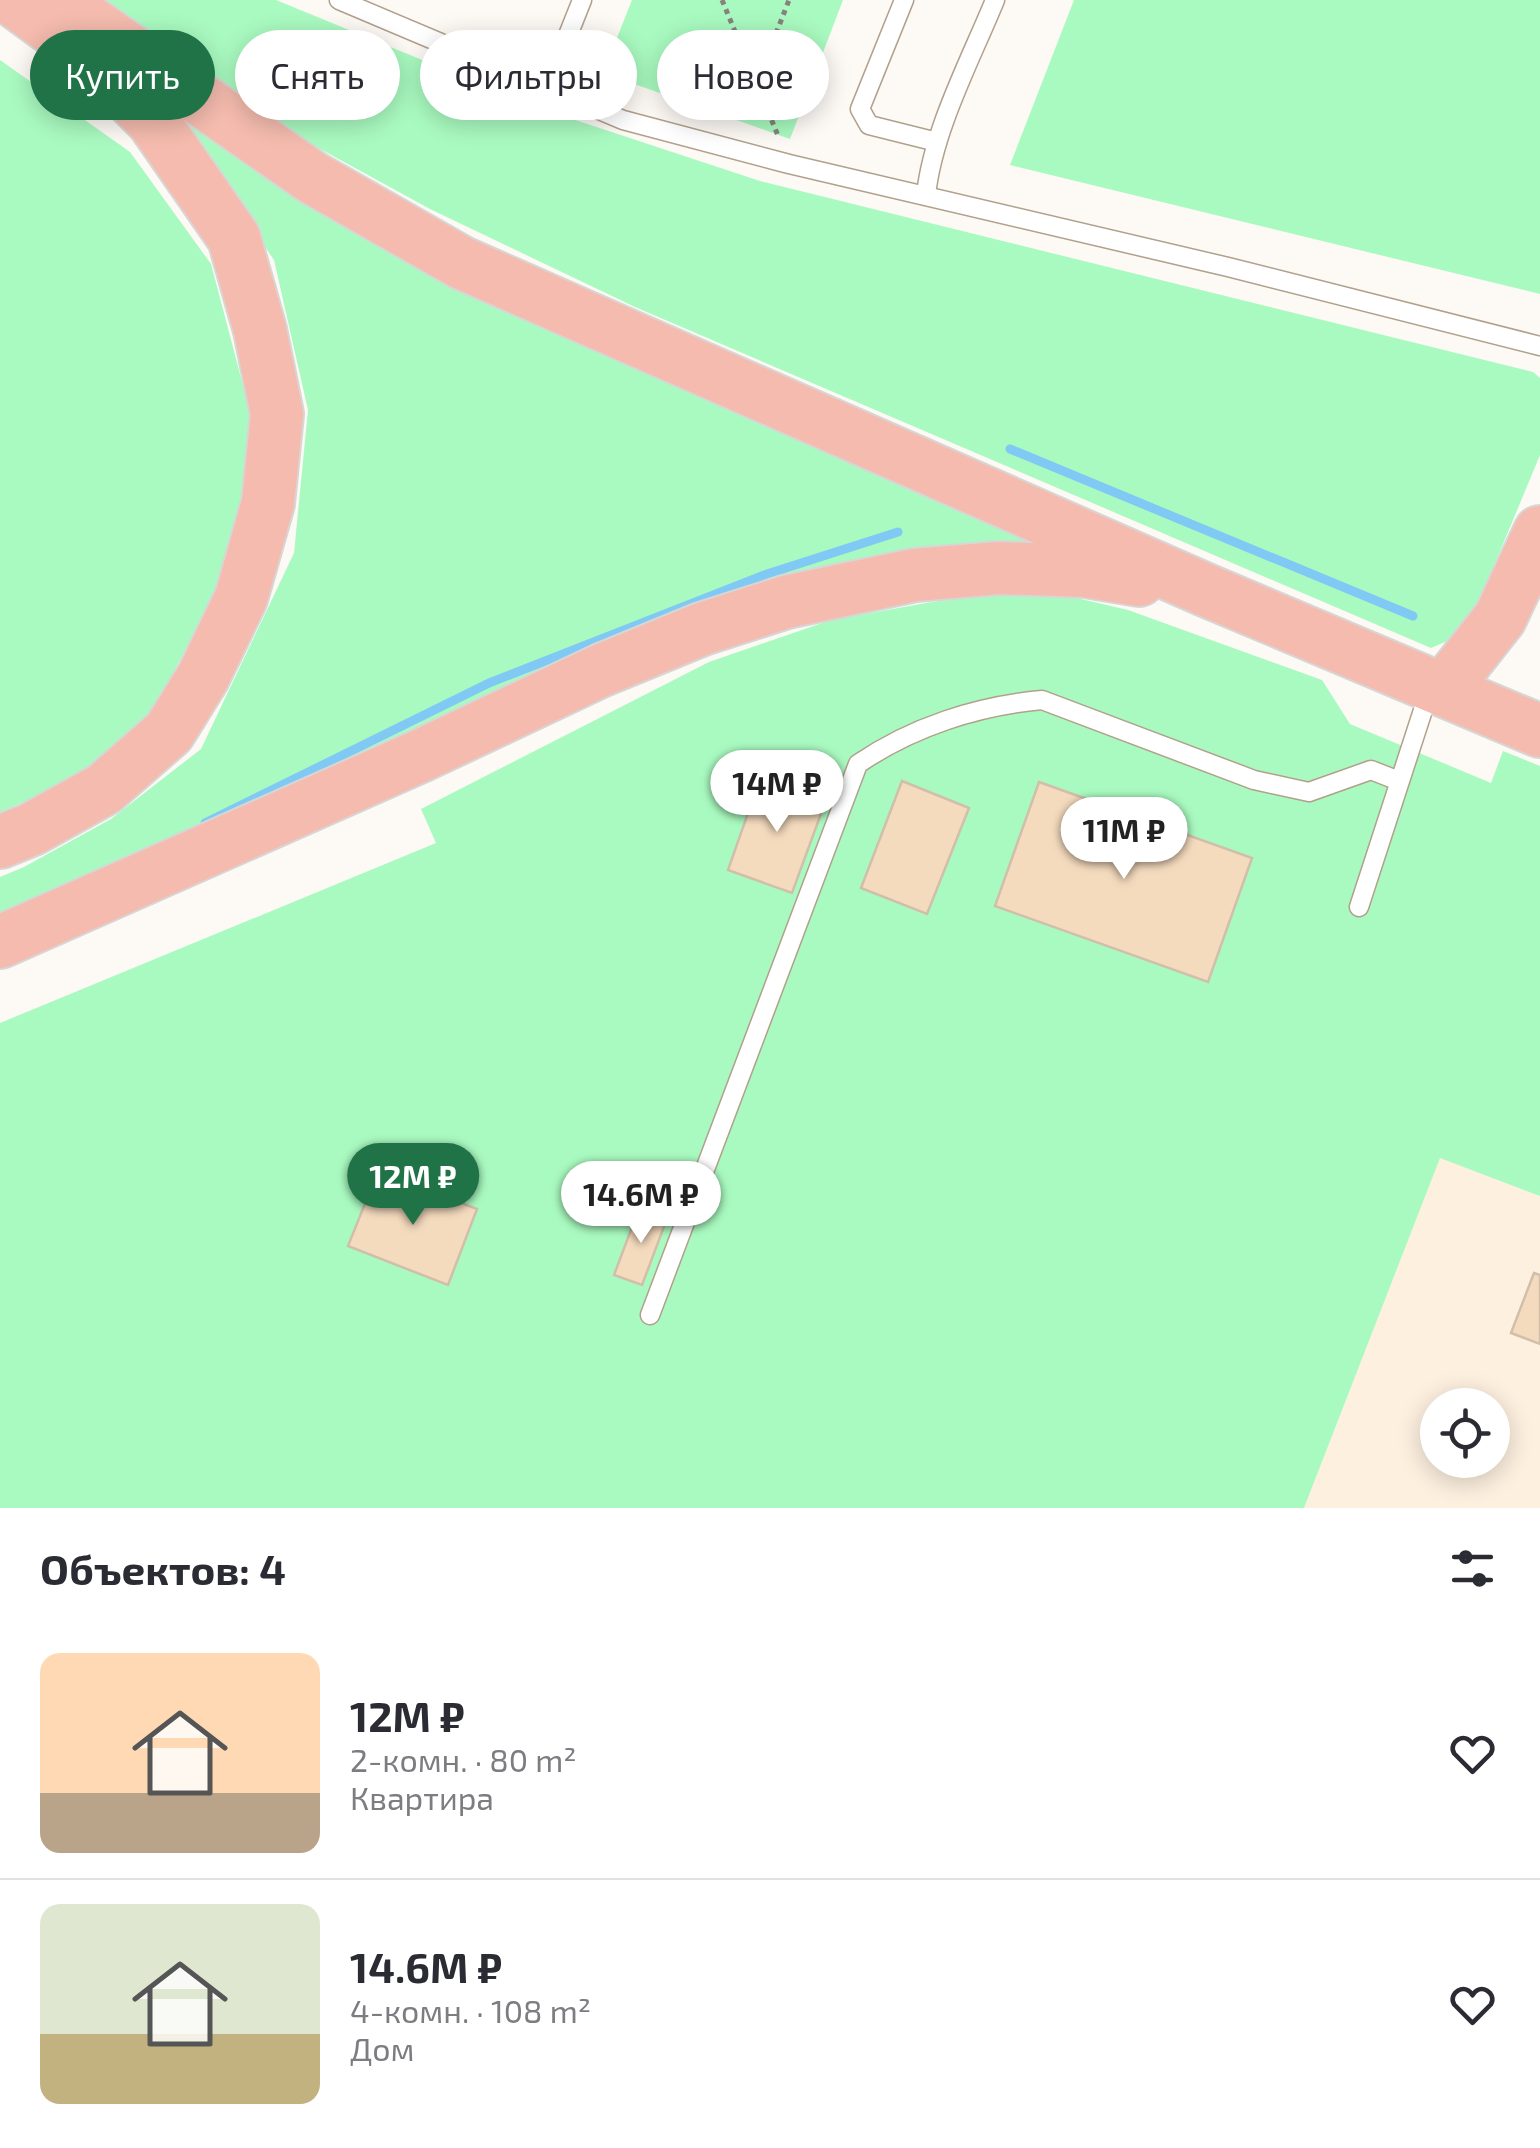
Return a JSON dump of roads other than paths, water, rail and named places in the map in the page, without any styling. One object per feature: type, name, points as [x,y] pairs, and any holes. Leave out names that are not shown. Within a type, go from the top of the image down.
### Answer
[{"type":"main road","points":[[0,842],[104,789],[169,732],[204,677],[240,598],[268,503],[277,414],[260,330],[234,238],[153,121],[84,52],[12,0]]},
{"type":"main road","points":[[58,0],[314,178],[462,263],[1208,592],[1435,697],[1540,731]]},
{"type":"main road","points":[[1435,697],[1500,618],[1540,532]]},
{"type":"main road","points":[[0,942],[602,670],[702,629],[786,602],[915,575],[999,568],[1084,571],[1208,592]]},
{"type":"lane","points":[[339,0],[420,34]]},
{"type":"lane","points":[[570,30],[582,0]]},
{"type":"lane","points":[[904,0],[860,108],[869,125],[936,142]]},
{"type":"lane","points":[[926,196],[936,142],[995,0]]},
{"type":"lane","points":[[623,120],[1540,346]]},
{"type":"lane","points":[[1359,907],[1399,780],[1435,697]]},
{"type":"lane","points":[[650,1315],[858,764],[880,748],[948,718],[1042,700],[1254,780],[1308,792],[1371,770],[1399,780]]},
{"type":"waterway","points":[[1010,449],[1413,616]]},
{"type":"waterway","points":[[205,823],[489,683],[767,574],[898,532]]}]
